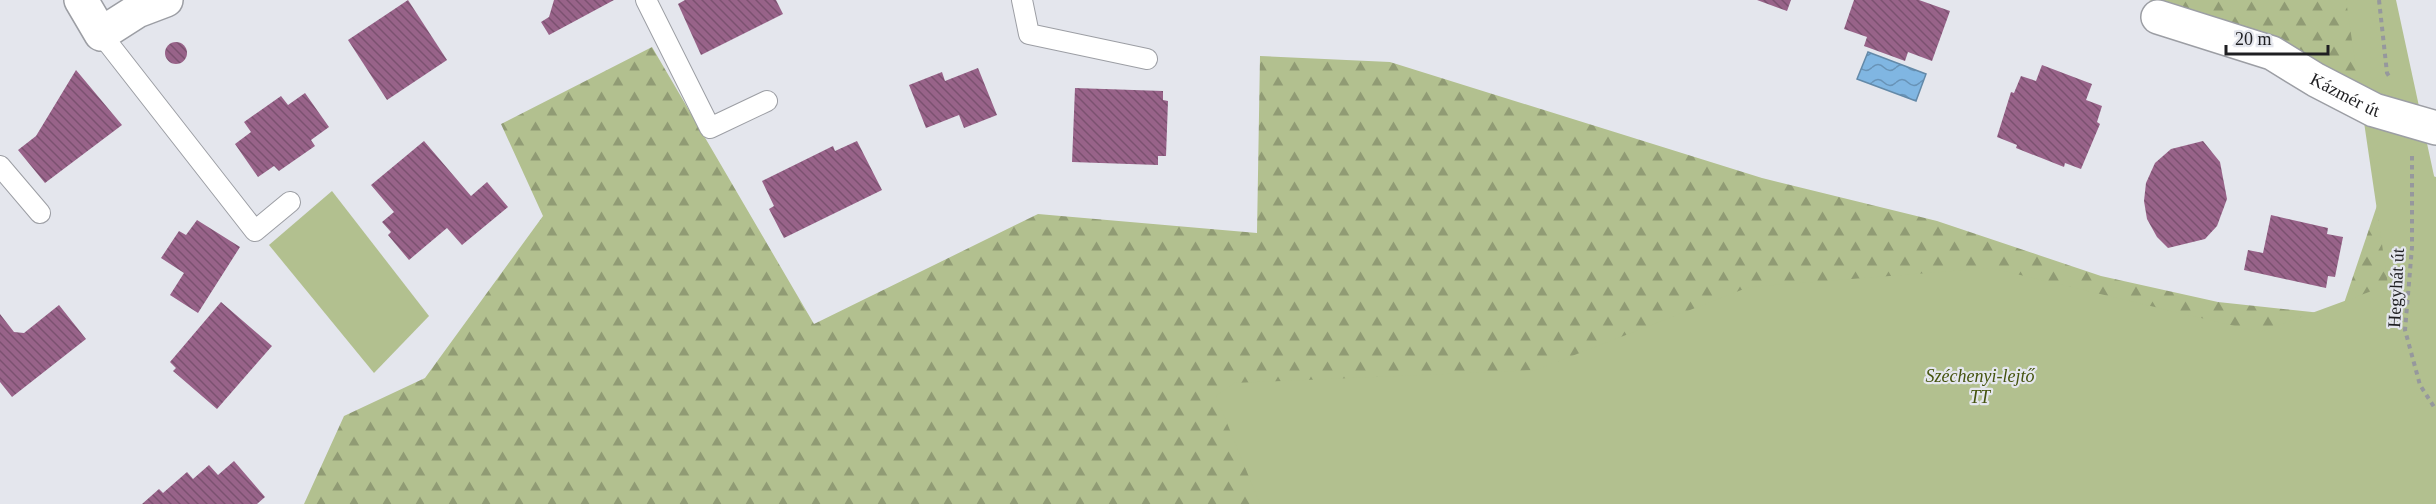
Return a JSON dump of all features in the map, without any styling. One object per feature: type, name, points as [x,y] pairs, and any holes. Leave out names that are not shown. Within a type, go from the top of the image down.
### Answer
[{"type":"street","points":[[81,0],[101,34],[137,11],[166,0]]},
{"type":"street","name":"Kázmér út","points":[[2158,17],[2272,53],[2316,80],[2374,110],[2436,128]]},
{"type":"lane","points":[[646,0],[710,128],[767,100]]},
{"type":"lane","points":[[1022,0],[1029,34],[1147,59]]},
{"type":"lane","points":[[101,34],[255,231],[290,202]]},
{"type":"lane","points":[[0,166],[40,213]]},
{"type":"path","points":[[2379,0],[2387,73],[2393,81]]},
{"type":"path","name":"Hegyhát út","points":[[2411,160],[2412,247],[2405,330],[2420,385],[2436,410]]},
{"type":"green space","points":[[2149,0],[2373,0],[2406,111],[2272,45]]},
{"type":"green space","name":"Széchenyi-lejtő TT","points":[[2346,0],[2396,0],[2436,185],[2436,504],[1260,504],[1216,396],[1234,383],[1536,370],[1749,287],[1991,268],[2260,332],[2388,285]]},
{"type":"green space","points":[[652,47],[814,324],[1038,214],[1257,233],[1260,56],[1390,62],[1762,178],[1937,221],[2101,276],[2218,302],[2340,315],[2391,164],[2436,177],[2436,504],[304,504],[344,416],[425,378],[543,216],[501,124]]},
{"type":"green space","points":[[332,191],[429,316],[374,373],[269,245]]},
{"type":"water","points":[[1868,52],[1926,74],[1916,101],[1857,79]]},
{"type":"building","points":[[408,0],[447,60],[387,100],[348,40]]},
{"type":"building","points":[[554,0],[614,0],[549,35],[541,22],[549,17]]},
{"type":"building","points":[[685,0],[776,0],[783,14],[701,55],[678,4]]},
{"type":"building","points":[[1757,0],[1791,0],[1787,11]]},
{"type":"building","points":[[1854,0],[1919,0],[1950,11],[1932,61],[1908,52],[1905,61],[1864,46],[1867,37],[1844,29]]},
{"type":"building","points":[[176,42],[184,45],[187,53],[184,61],[176,64],[168,61],[165,53],[168,45]]},
{"type":"building","points":[[2042,65],[2092,84],[2086,100],[2102,106],[2097,122],[2100,124],[2081,169],[2065,163],[2064,167],[2016,148],[2017,145],[1997,137],[2011,92],[2014,93],[2021,76],[2036,81]]},
{"type":"building","points":[[978,68],[997,115],[964,128],[959,115],[926,128],[909,85],[942,72],[945,81]]},
{"type":"building","points":[[76,70],[122,125],[45,183],[18,150],[36,136]]},
{"type":"building","points":[[1075,88],[1163,91],[1163,100],[1168,101],[1166,156],[1158,156],[1158,165],[1072,162]]},
{"type":"building","points":[[305,93],[329,127],[311,140],[315,146],[279,171],[274,166],[258,177],[235,144],[251,132],[244,122],[281,96],[288,105]]},
{"type":"building","points":[[424,141],[471,196],[487,182],[508,207],[462,245],[447,228],[409,260],[388,235],[391,232],[382,222],[394,212],[371,185]]},
{"type":"building","points":[[857,141],[882,190],[784,238],[769,209],[774,206],[762,181],[833,146],[835,151]]},
{"type":"building","points":[[2203,141],[2220,162],[2227,199],[2217,226],[2205,239],[2168,248],[2157,237],[2147,219],[2144,201],[2146,183],[2155,163],[2171,149]]},
{"type":"building","points":[[2271,215],[2328,228],[2327,234],[2343,237],[2335,277],[2328,276],[2326,288],[2244,270],[2248,250],[2263,253]]},
{"type":"building","points":[[197,220],[240,247],[198,313],[170,295],[184,273],[161,258],[179,231],[186,235]]},
{"type":"building","points":[[221,302],[272,346],[217,409],[173,371],[176,368],[170,362]]},
{"type":"building","points":[[59,305],[86,339],[12,397],[0,382],[0,314],[14,332],[24,333]]},
{"type":"building","points":[[234,461],[265,497],[257,504],[142,504],[159,489],[163,493],[187,472],[193,479],[209,465],[218,475]]}]
